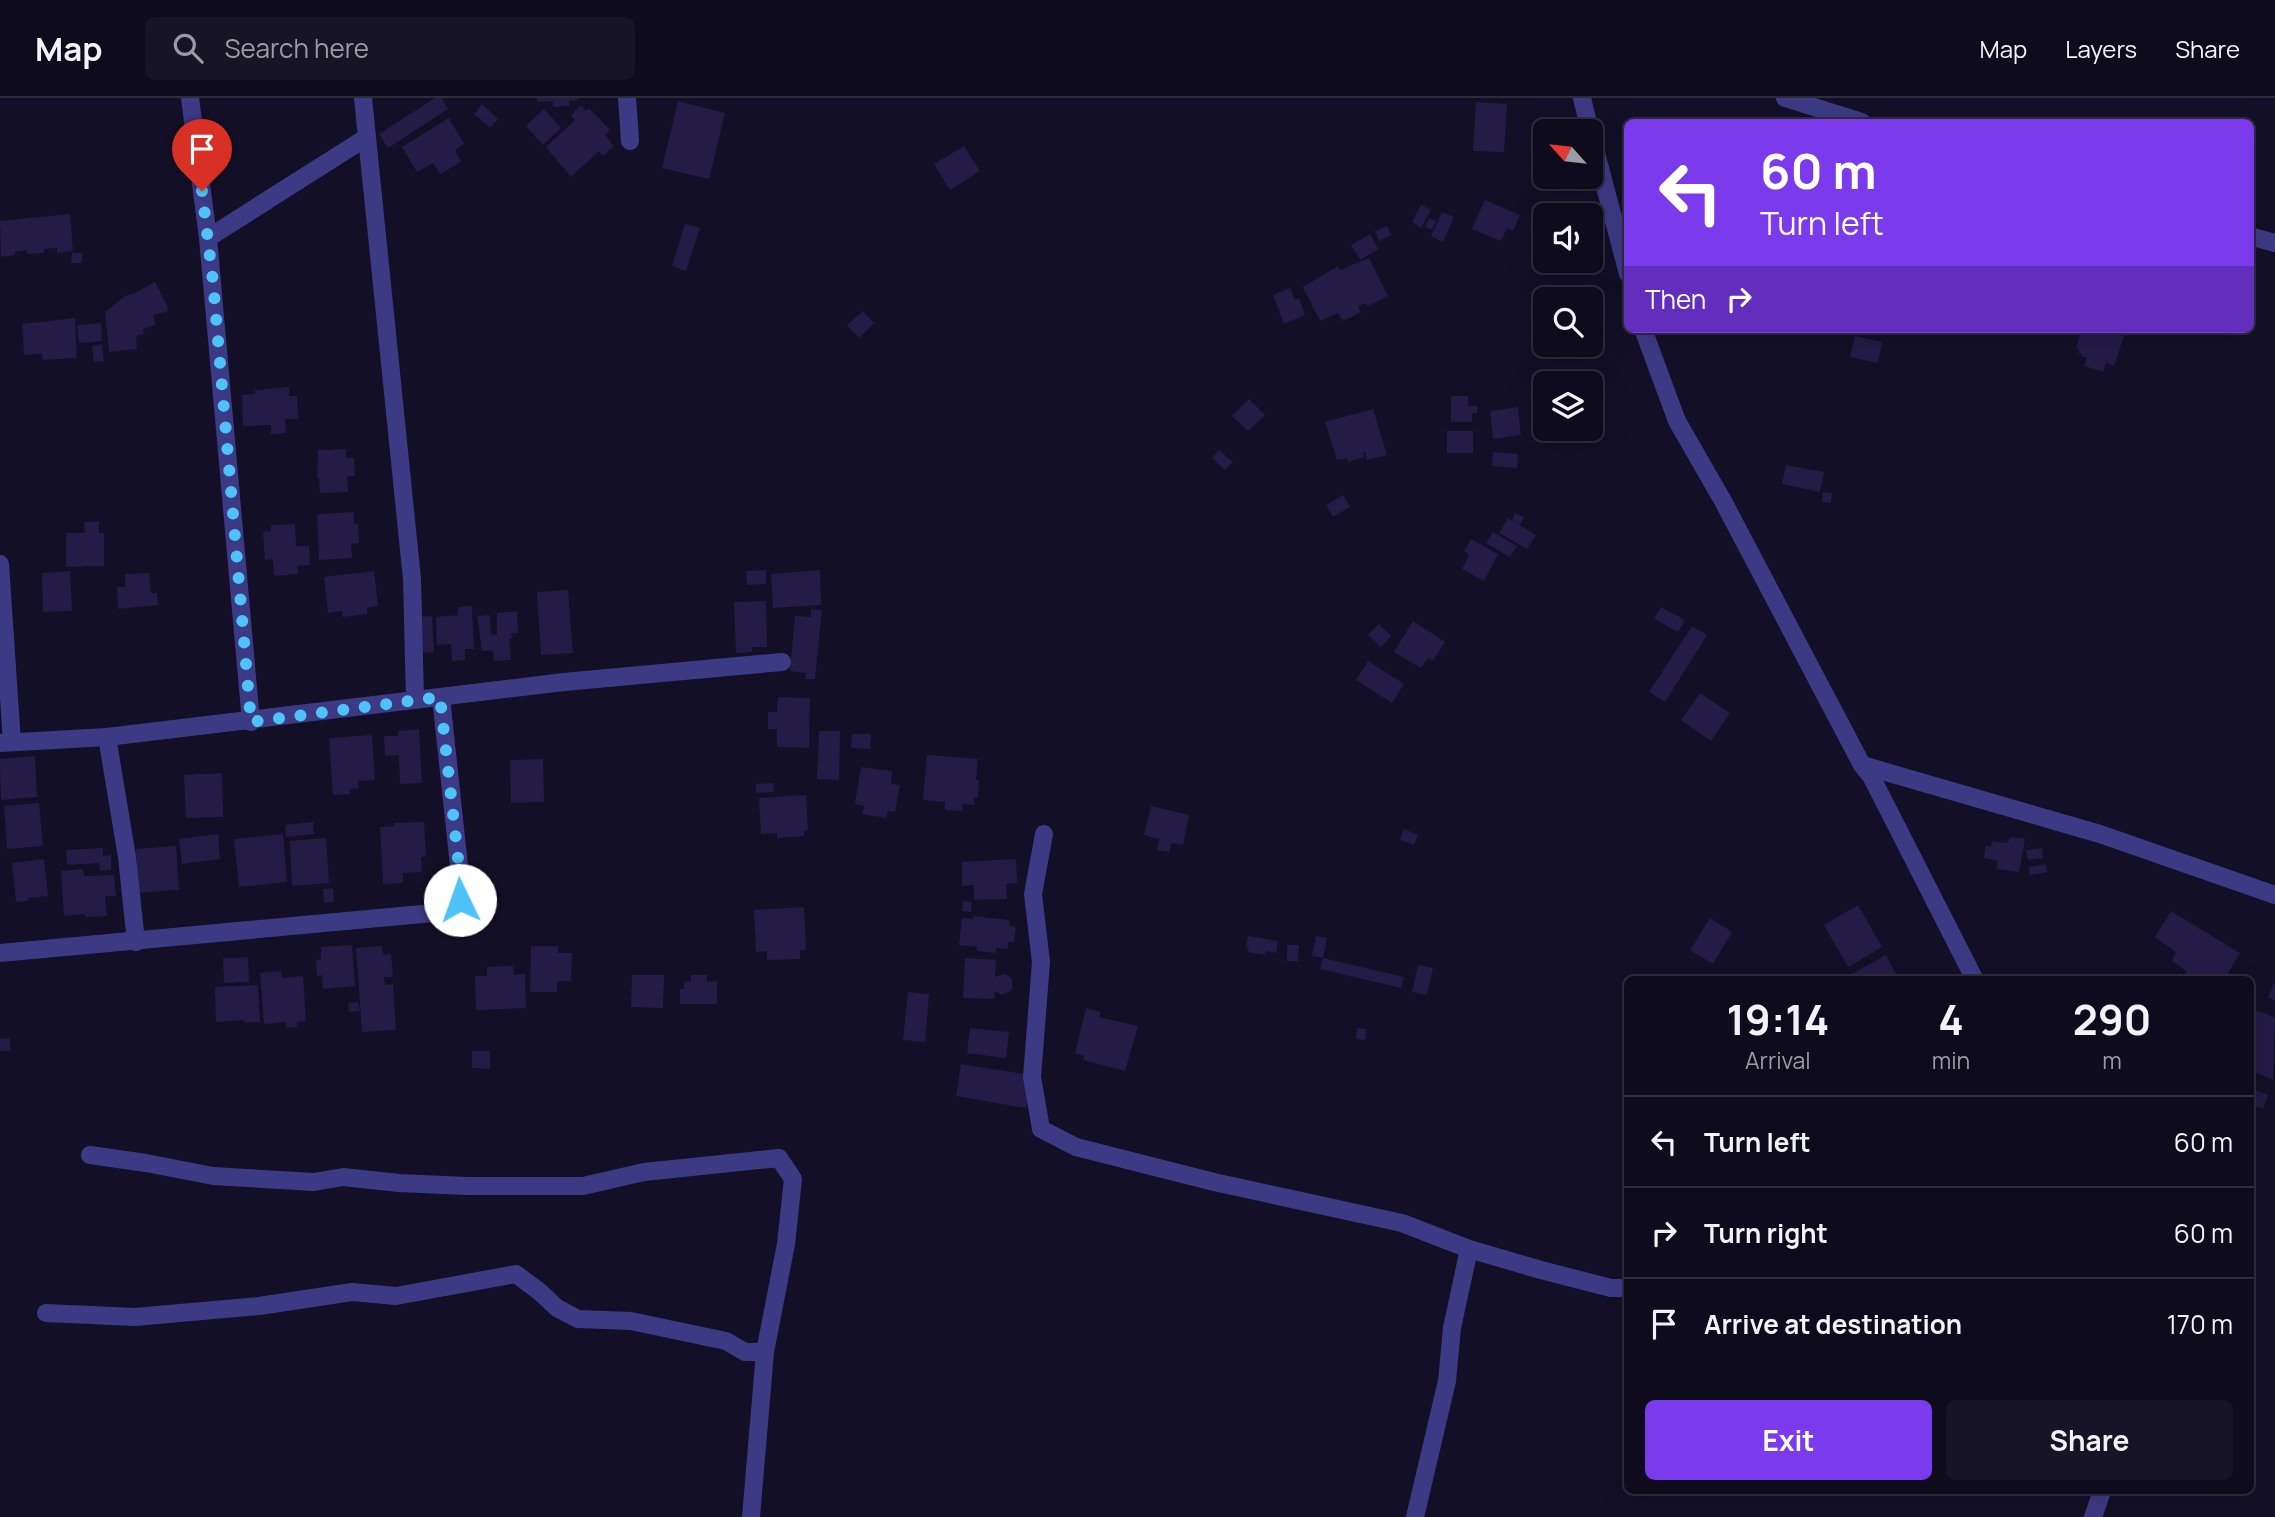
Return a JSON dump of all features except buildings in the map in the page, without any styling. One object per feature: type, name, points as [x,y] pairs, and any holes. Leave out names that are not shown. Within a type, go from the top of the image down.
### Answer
[{"type":"street","points":[[190,98],[208,238],[251,722]]},
{"type":"street","points":[[363,98],[412,579],[415,699]]},
{"type":"street","points":[[627,98],[630,141]]},
{"type":"street","points":[[1582,98],[1587,119]]},
{"type":"street","points":[[1785,98],[1853,119]]},
{"type":"street","points":[[208,238],[367,137]]},
{"type":"street","points":[[1603,181],[1624,259]]},
{"type":"street","points":[[2254,237],[2275,243]]},
{"type":"street","points":[[1644,333],[1677,421],[1723,501],[1862,765],[1871,776],[1973,976]]},
{"type":"street","points":[[0,564],[6,742],[107,737],[251,722],[415,699],[782,662]]},
{"type":"street","points":[[0,953],[444,912],[454,907],[462,894],[440,697]]},
{"type":"street","points":[[107,737],[128,857],[136,942]]},
{"type":"street","points":[[1862,765],[2100,834],[2275,895]]},
{"type":"street","points":[[1044,834],[1032,894],[1041,962],[1032,1077],[1041,1129],[1076,1147],[1214,1182],[1402,1223],[1469,1249],[1611,1288],[1624,1288]]},
{"type":"street","points":[[90,1156],[213,1176],[314,1182],[343,1177],[440,1184],[583,1186],[644,1172],[779,1158],[793,1179],[786,1244],[765,1352],[751,1517]]},
{"type":"street","points":[[1415,1517],[1447,1381],[1452,1328],[1469,1249]]},
{"type":"street","points":[[46,1313],[135,1317],[259,1306],[352,1293],[396,1296],[516,1274],[557,1308],[578,1319],[631,1321],[726,1341],[745,1352],[765,1352]]},
{"type":"street","points":[[2093,1517],[2101,1494]]},
{"type":"route","points":[[202,191],[213,282],[251,722],[440,697],[462,894],[460,900]]}]
